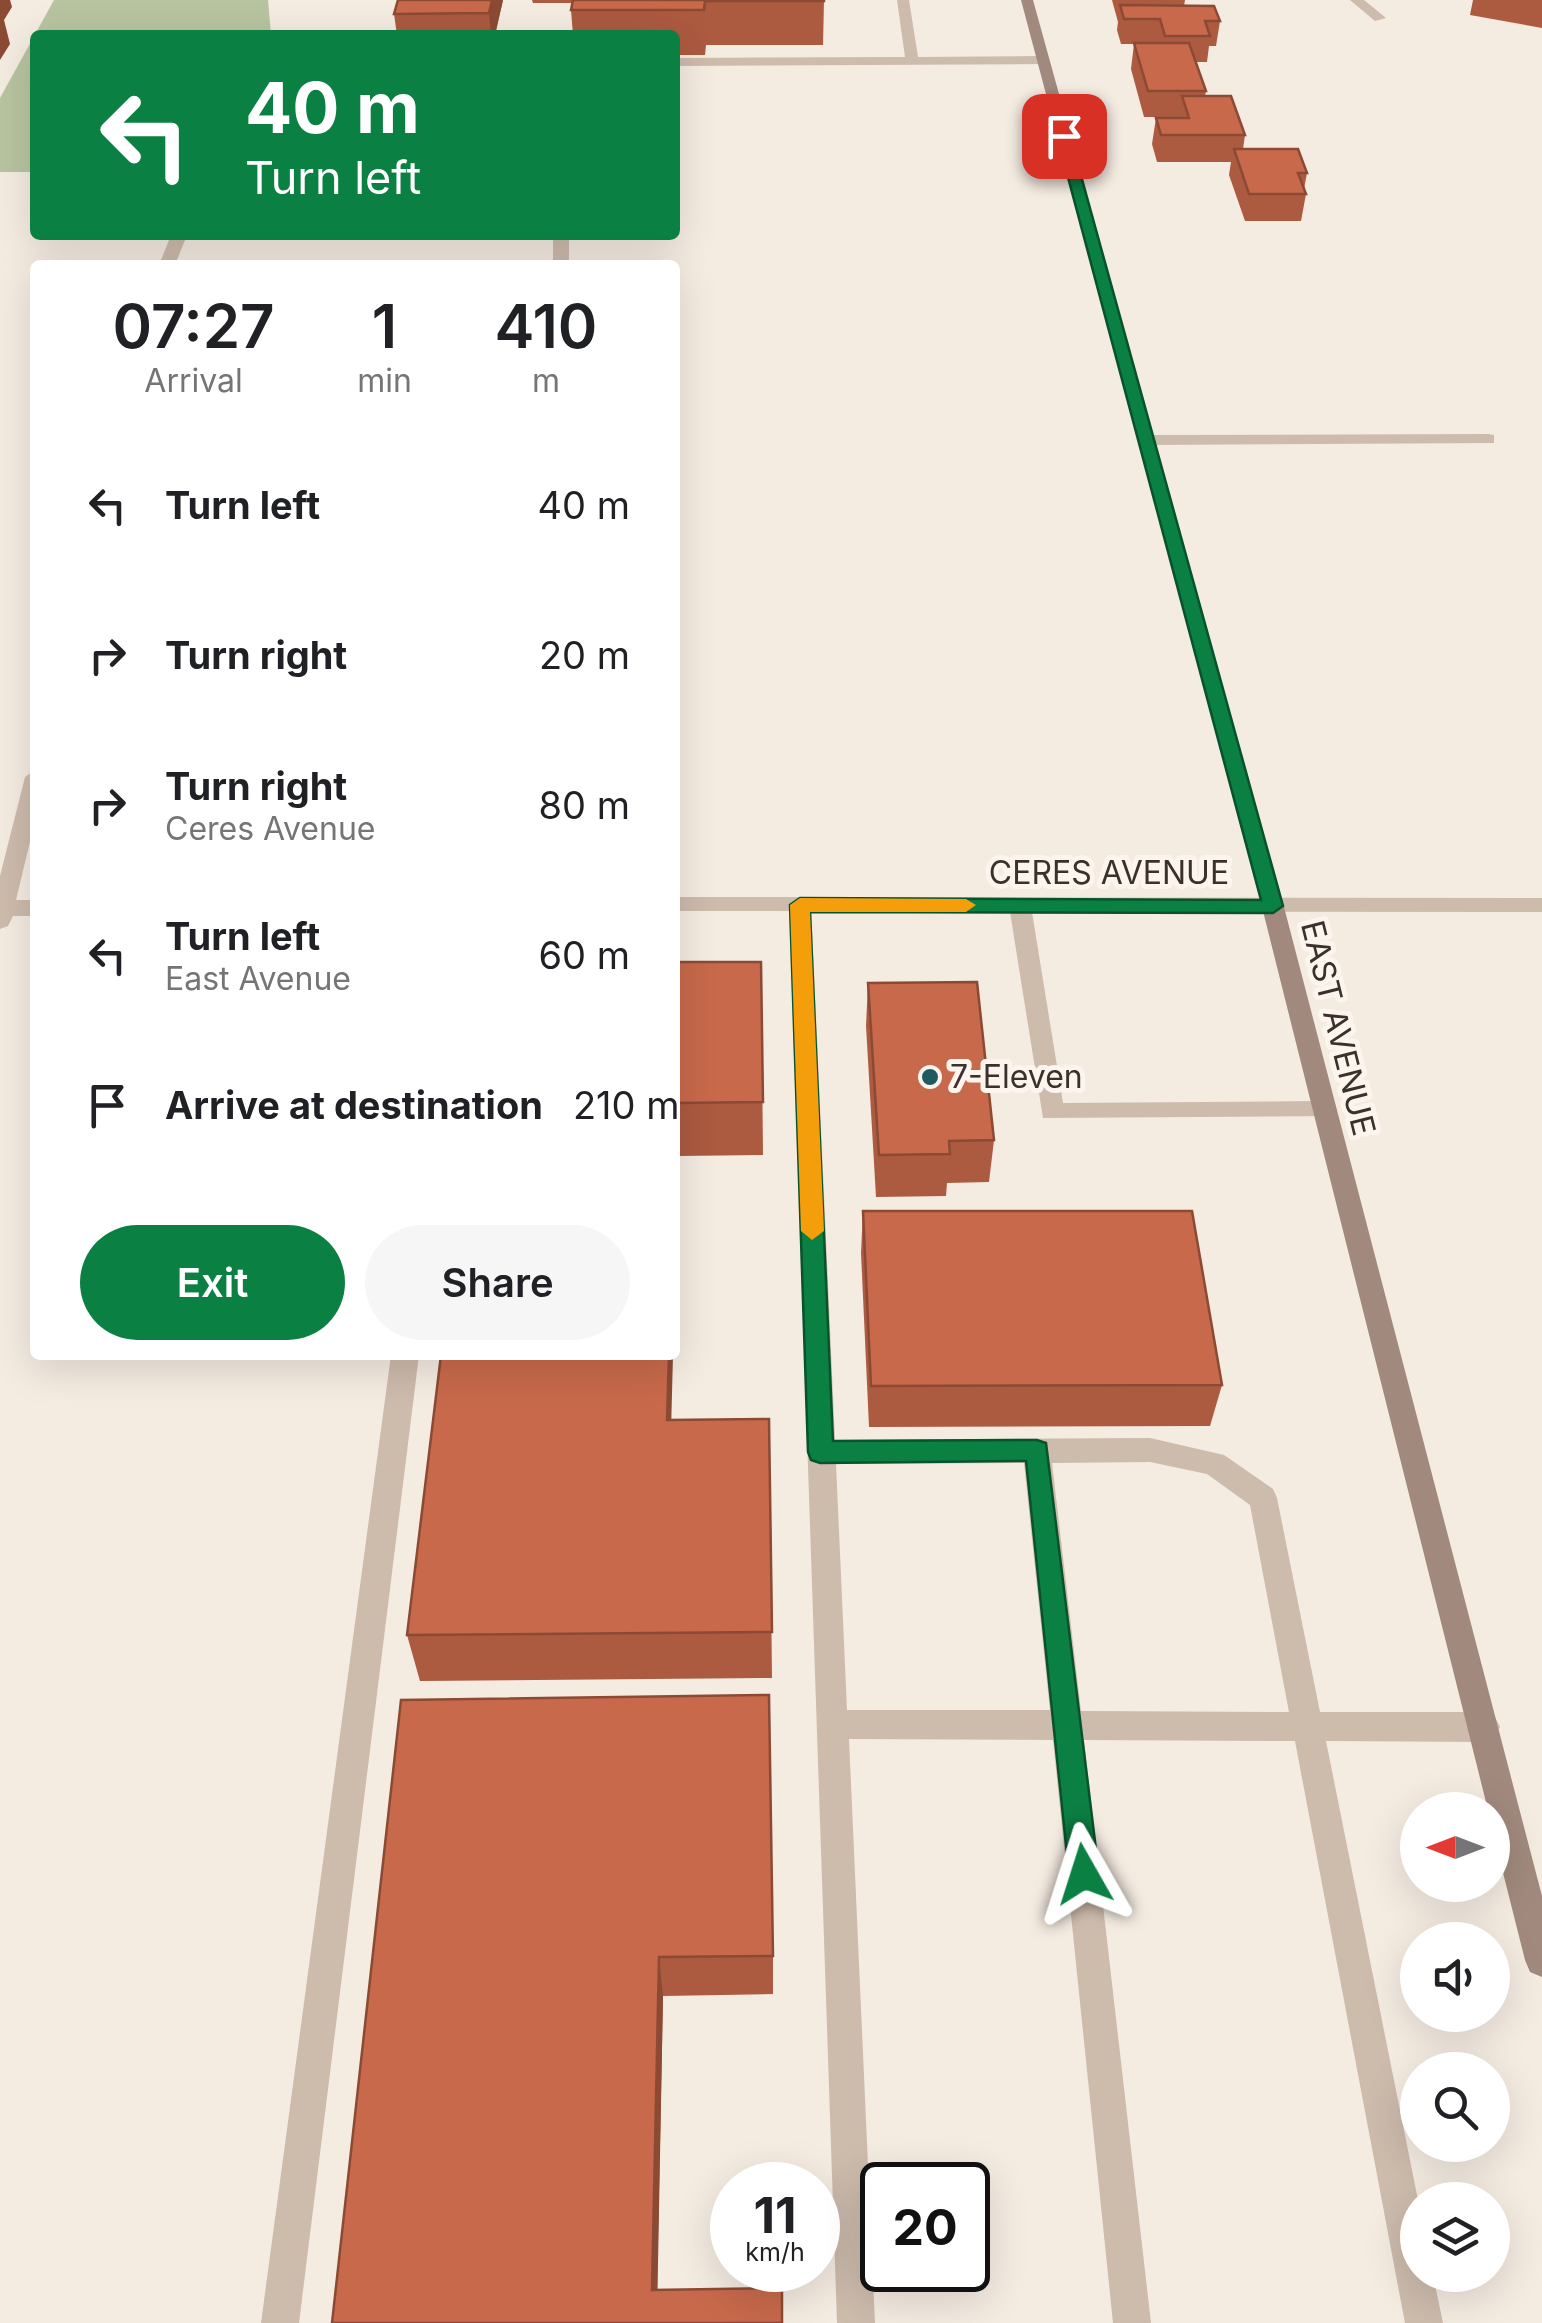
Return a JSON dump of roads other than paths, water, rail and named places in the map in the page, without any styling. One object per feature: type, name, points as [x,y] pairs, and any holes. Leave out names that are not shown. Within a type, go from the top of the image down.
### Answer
[{"type":"main road","name":"EAST AVENUE","points":[[1027,0],[1273,906],[1542,1960]]},
{"type":"street","points":[[903,0],[912,60]]},
{"type":"street","points":[[1356,0],[1380,18]]},
{"type":"street","points":[[680,62],[1043,60]]},
{"type":"street","points":[[1146,440],[1488,439]]},
{"type":"street","points":[[30,797],[2,912],[30,909]]},
{"type":"street","name":"CERES AVENUE","points":[[680,904],[1542,905]]},
{"type":"street","points":[[800,905],[856,2323]]},
{"type":"street","points":[[1020,906],[1052,1112],[1325,1110]]},
{"type":"street","points":[[280,2323],[404,1360]]},
{"type":"street","points":[[1037,1450],[1132,2323]]},
{"type":"street","points":[[820,1452],[1150,1450],[1214,1463],[1263,1498],[1424,2323]]},
{"type":"street","points":[[832,1724],[1484,1727]]},
{"type":"place","name":"7-Eleven","points":[[930,1077]]}]
